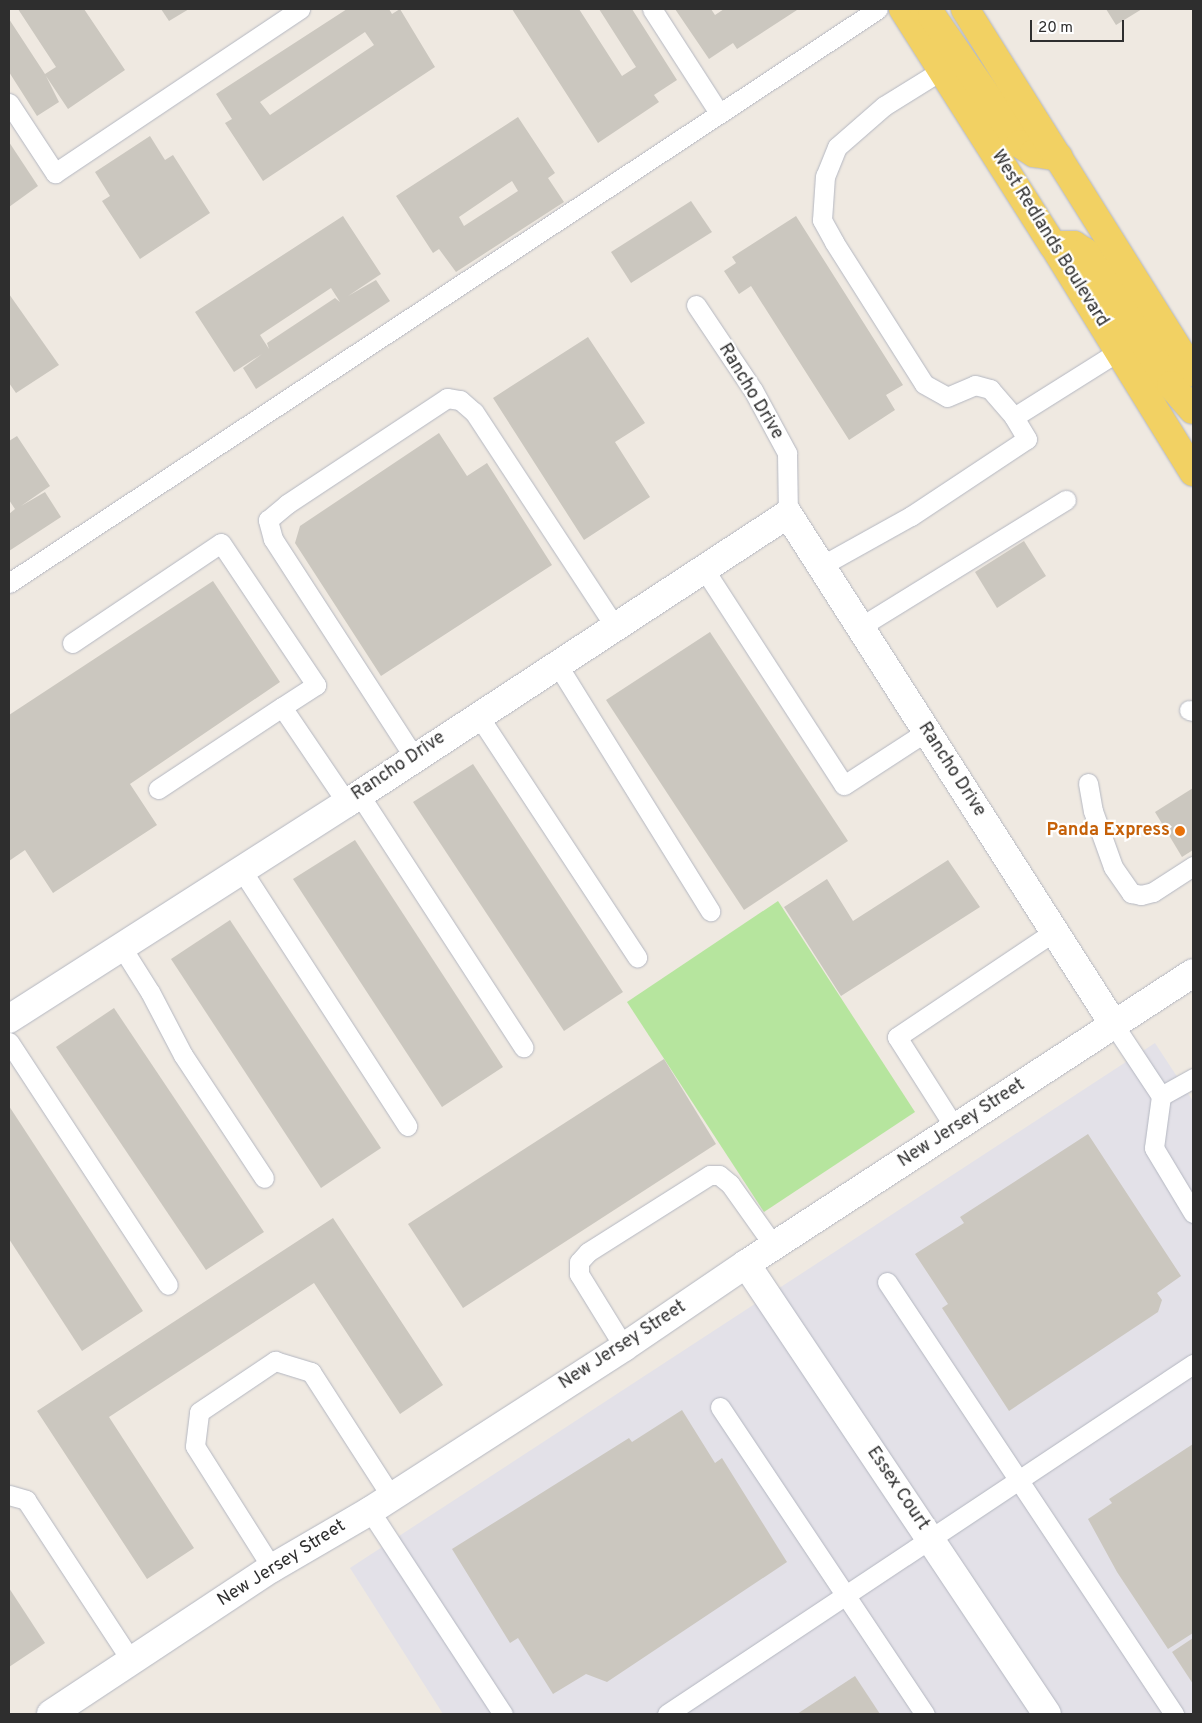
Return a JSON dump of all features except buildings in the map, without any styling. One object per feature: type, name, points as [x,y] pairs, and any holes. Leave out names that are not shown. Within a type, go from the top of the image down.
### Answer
[{"type":"main road","name":"West Redlands Boulevard","points":[[903,9],[1120,351],[1193,472]]},
{"type":"main road","points":[[924,9],[932,16],[1020,144],[1034,153],[1059,157]]},
{"type":"main road","points":[[965,9],[1193,372]]},
{"type":"main road","points":[[1053,245],[1074,245],[1086,252],[1171,385],[1193,410]]},
{"type":"street","name":"Rancho Drive","points":[[9,1019],[353,798],[788,514],[1114,1025]]},
{"type":"street","name":"New Jersey Street","points":[[50,1714],[132,1662],[272,1568],[380,1504],[624,1347],[746,1264],[1193,973]]},
{"type":"street","name":"Essex Court","points":[[746,1264],[1048,1714]]},
{"type":"lane","points":[[9,103],[55,173],[300,9]]},
{"type":"lane","points":[[652,9],[720,113]]},
{"type":"lane","points":[[9,583],[878,9]]},
{"type":"lane","points":[[821,566],[911,516],[1027,440],[1014,417],[990,390],[976,385],[947,396],[924,384],[822,220],[825,176],[837,147],[884,106],[942,70]]},
{"type":"lane","name":"Rancho Drive","points":[[696,305],[753,390],[787,453],[788,514]]},
{"type":"lane","points":[[1014,417],[1120,351]]},
{"type":"lane","points":[[414,757],[273,539],[268,520],[287,504],[447,398],[460,400],[474,412],[615,626]]},
{"type":"lane","points":[[860,627],[1066,500]]},
{"type":"lane","points":[[72,643],[221,543],[316,685],[158,789]]},
{"type":"lane","points":[[704,569],[844,785],[927,731]]},
{"type":"lane","points":[[557,664],[710,911]]},
{"type":"lane","points":[[282,707],[353,798],[523,1048]]},
{"type":"lane","points":[[478,715],[636,957]]},
{"type":"lane","points":[[1088,783],[1093,811],[1113,867],[1131,893],[1140,895],[1153,892],[1193,866]]},
{"type":"lane","points":[[241,869],[408,1126]]},
{"type":"lane","points":[[955,1128],[897,1037],[1055,931]]},
{"type":"lane","points":[[121,946],[150,992],[183,1055],[264,1178]]},
{"type":"lane","points":[[1114,1025],[1161,1096],[1154,1148],[1193,1214]]},
{"type":"lane","points":[[9,1042],[168,1286]]},
{"type":"lane","points":[[1161,1096],[1193,1078]]},
{"type":"lane","points":[[624,1347],[579,1274],[578,1262],[588,1252],[710,1175],[719,1175],[730,1184],[774,1246]]},
{"type":"lane","points":[[887,1282],[1174,1714]]},
{"type":"lane","points":[[272,1568],[195,1446],[199,1412],[275,1361],[311,1372],[380,1504],[503,1714]]},
{"type":"lane","points":[[667,1714],[1193,1364]]},
{"type":"lane","points":[[720,1407],[844,1596],[925,1714]]},
{"type":"lane","points":[[9,1495],[26,1500],[132,1662]]},
{"type":"shaded area","points":[[1155,1043],[1193,1101],[1193,1714],[443,1714],[350,1568]]},
{"type":"green space","points":[[778,901],[915,1112],[764,1212],[627,1002]]},
{"type":"place","name":"Panda Express","points":[[1180,831]]}]
